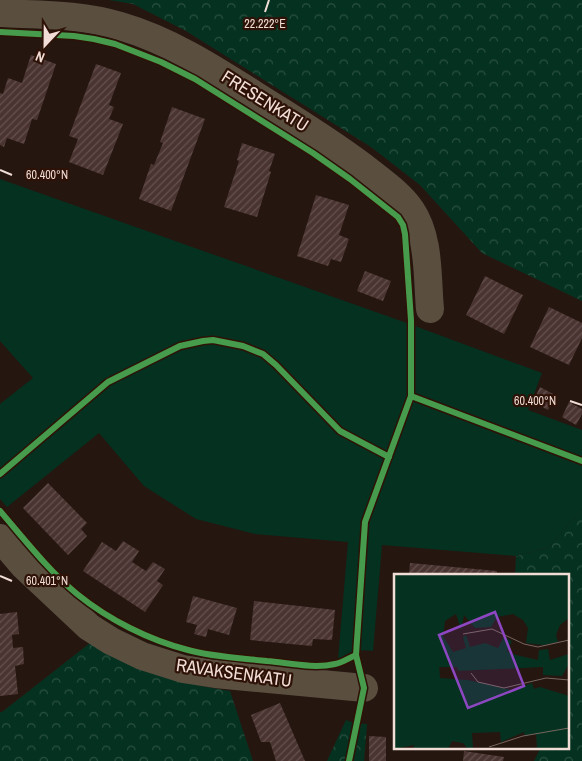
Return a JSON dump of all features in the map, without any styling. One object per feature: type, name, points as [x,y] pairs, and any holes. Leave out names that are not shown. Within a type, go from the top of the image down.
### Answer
[{"type":"street","name":"FRESENKATU","points":[[0,13],[80,17],[119,25],[154,37],[188,54],[322,138],[384,182],[412,210],[425,244],[430,309]]},
{"type":"street","name":"RAVAKSENKATU","points":[[0,538],[23,565],[89,627],[111,641],[142,656],[183,669],[215,674],[364,688]]},
{"type":"green space","points":[[109,0],[582,0],[582,301],[482,253],[420,185],[371,147],[186,31],[133,4]]},
{"type":"green space","points":[[0,179],[404,322],[542,373],[528,410],[582,430],[582,509],[549,547],[516,556],[382,545],[373,651],[355,651],[338,660],[348,542],[255,534],[196,519],[144,486],[99,433],[7,507],[0,499],[0,404],[33,378],[0,341]]},
{"type":"green space","points":[[582,509],[582,761],[534,761],[540,748],[570,748],[570,574],[515,574],[516,556],[549,547]]},
{"type":"green space","points":[[90,643],[167,677],[230,691],[253,761],[0,761],[0,712]]},
{"type":"green space","points":[[346,720],[367,724],[364,761],[327,761]]},
{"type":"building","points":[[31,55],[56,64],[37,120],[32,119],[24,144],[7,138],[4,147],[0,145],[0,93],[3,94],[8,78],[22,83]]},
{"type":"building","points":[[96,64],[121,73],[109,105],[114,107],[109,119],[123,124],[103,175],[69,162],[78,139],[69,136]]},
{"type":"building","points":[[172,107],[205,119],[171,211],[139,199],[151,164],[154,165],[163,143],[160,142]]},
{"type":"building","points":[[242,143],[275,154],[257,217],[224,207],[239,161],[237,160]]},
{"type":"building","points":[[316,195],[349,205],[339,235],[349,239],[341,262],[331,259],[328,266],[297,256]]},
{"type":"building","points":[[365,271],[391,281],[383,301],[357,291]]},
{"type":"building","points":[[485,276],[523,295],[504,334],[466,315]]},
{"type":"building","points":[[549,307],[582,323],[582,338],[569,365],[530,347]]},
{"type":"building","points":[[540,387],[555,395],[548,410],[533,402]]},
{"type":"building","points":[[569,402],[582,409],[582,414],[576,425],[562,417]]},
{"type":"building","points":[[48,483],[87,523],[81,529],[87,536],[68,555],[23,508]]},
{"type":"building","points":[[123,541],[139,551],[132,562],[146,571],[153,562],[165,569],[157,581],[163,585],[145,612],[83,571],[102,542],[116,551]]},
{"type":"building","points":[[410,563],[497,571],[497,574],[409,574]]},
{"type":"building","points":[[193,596],[237,608],[229,635],[208,629],[206,637],[194,634],[197,625],[186,622]]},
{"type":"building","points":[[254,601],[335,610],[332,640],[313,639],[312,646],[250,640]]},
{"type":"building","points":[[17,612],[19,634],[12,635],[13,648],[23,647],[24,664],[15,666],[18,694],[0,696],[0,614]]},
{"type":"building","points":[[280,703],[305,761],[276,761],[270,742],[261,742],[251,715]]},
{"type":"building","points":[[369,736],[386,737],[386,761],[369,761]]},
{"type":"building","points":[[464,751],[504,757],[503,761],[463,761]]},
{"type":"cycle path","points":[[0,32],[74,36],[94,39],[115,44],[161,62],[195,79],[313,153],[398,217],[403,225],[411,320],[411,396],[365,522],[356,655],[364,688],[349,761]]},
{"type":"cycle path","points":[[0,474],[108,382],[180,346],[213,340],[243,346],[263,354],[340,431],[389,457]]},
{"type":"cycle path","points":[[411,396],[582,461]]},
{"type":"cycle path","points":[[0,511],[46,565],[66,585],[116,621],[144,635],[173,646],[207,654],[310,666],[343,662],[356,655]]}]
